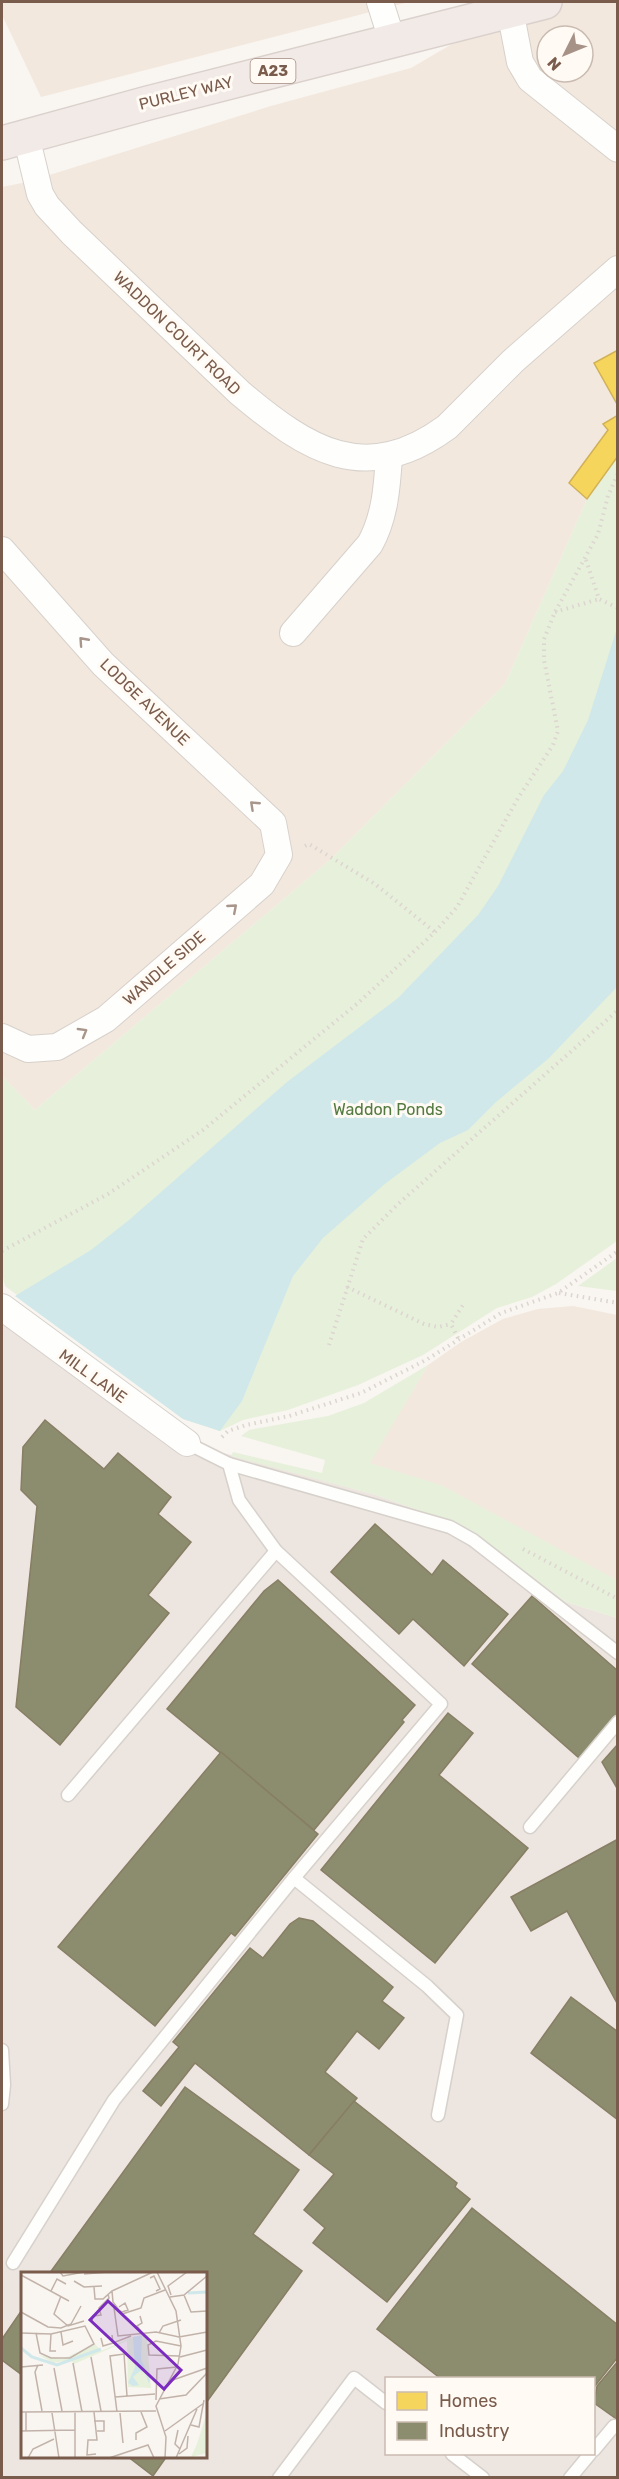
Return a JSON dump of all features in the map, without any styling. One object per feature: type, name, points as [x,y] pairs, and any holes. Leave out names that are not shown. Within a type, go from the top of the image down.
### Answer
[{"type":"highway","name":"PURLEY WAY","points":[[14,139],[545,2]]},
{"type":"street","points":[[380,2],[392,40]]},
{"type":"street","points":[[510,10],[520,62],[530,79],[618,149]]},
{"type":"street","name":"WADDON COURT ROAD","points":[[14,139],[36,179],[46,206],[240,393],[267,416],[319,448],[352,457],[389,457],[423,443],[447,427],[513,361],[618,269]]},
{"type":"street","points":[[293,633],[370,544],[378,531],[383,512],[389,457]]},
{"type":"street","name":"LODGE AVENUE","points":[[2,550],[103,664],[273,824],[279,855]]},
{"type":"street","name":"WANDLE SIDE","points":[[2,1036],[28,1049],[57,1047],[106,1019],[262,884],[279,855]]},
{"type":"street","name":"MILL LANE","points":[[2,1307],[187,1443]]},
{"type":"lane","points":[[187,1443],[229,1464],[450,1527],[473,1540],[618,1653]]},
{"type":"lane","points":[[13,2263],[114,2100],[294,1878],[441,1704],[276,1551],[239,1500],[229,1464]]},
{"type":"lane","points":[[68,1796],[276,1551]]},
{"type":"lane","points":[[530,1827],[618,1722]]},
{"type":"lane","points":[[294,1878],[427,1986],[457,2015],[438,2115]]},
{"type":"lane","points":[[2,2050],[4,2085],[2,2104]]},
{"type":"lane","points":[[279,2478],[354,2378],[385,2401]]},
{"type":"lane","points":[[595,2449],[614,2426]]},
{"type":"lane","points":[[453,2455],[483,2478]]},
{"type":"lane","points":[[570,2478],[589,2455]]},
{"type":"path","points":[[2,1251],[108,1194],[203,1130],[358,1003],[435,932],[457,907],[558,731],[544,660],[544,639],[555,612],[598,534],[608,496],[618,473]]},
{"type":"path","points":[[585,559],[599,599]]},
{"type":"path","points":[[555,612],[599,599],[618,608]]},
{"type":"path","points":[[279,855],[309,844],[375,884],[435,932]]},
{"type":"path","points":[[329,1345],[363,1239],[397,1205],[618,1010]]},
{"type":"path","points":[[222,1438],[228,1431],[246,1425],[289,1416],[361,1393],[426,1360],[501,1313],[558,1293],[618,1251]]},
{"type":"path","points":[[347,1287],[424,1324],[438,1327],[451,1324],[463,1305]]},
{"type":"path","points":[[558,1293],[618,1303]]},
{"type":"path","points":[[451,1324],[458,1338]]},
{"type":"shaded area","points":[[2,2],[409,2],[41,97],[2,15]]},
{"type":"shaded area","points":[[545,2],[617,2],[617,415],[603,423],[608,430],[569,483],[587,499],[505,684],[331,859],[35,1110],[2,1076],[2,187],[27,182],[271,106],[411,68],[510,10]]},
{"type":"shaded area","points":[[573,1306],[617,1315],[617,1580],[369,1463],[428,1365],[461,1342],[503,1319],[538,1309]]},
{"type":"shaded area","points":[[2,1320],[187,1443],[376,1495],[452,1522],[477,1536],[566,1602],[617,1618],[617,2477],[2,2477]]},
{"type":"green space","name":"Waddon Ponds","points":[[617,415],[617,1241],[556,1284],[532,1297],[497,1308],[423,1355],[358,1385],[288,1410],[243,1420],[220,1431],[183,1419],[5,1286],[2,1273],[2,1076],[35,1110],[331,859],[505,684],[587,499],[569,483],[608,431],[603,424]]},
{"type":"green space","points":[[617,1258],[617,1291],[578,1286]]},
{"type":"green space","points":[[428,1365],[370,1463],[441,1485],[617,1580],[617,1618],[566,1602],[477,1536],[452,1522],[376,1495],[231,1456],[233,1452],[322,1473],[325,1460],[241,1436],[249,1430],[328,1416],[364,1403]]},
{"type":"water","name":"Waddon Ponds","points":[[617,628],[617,987],[548,1059],[496,1102],[468,1130],[440,1143],[386,1183],[323,1238],[293,1276],[242,1401],[220,1431],[183,1419],[15,1296],[91,1250],[129,1220],[287,1082],[398,998],[478,915],[498,886],[544,795],[563,771],[588,720]]},
{"type":"building: Homes","points":[[618,350],[618,403],[617,404],[594,363]]},
{"type":"building: Homes","points":[[618,415],[618,456],[587,499],[569,483],[608,430],[603,424]]},
{"type":"building: Industry","points":[[45,1420],[104,1469],[118,1453],[171,1497],[158,1514],[191,1542],[148,1595],[169,1613],[60,1745],[16,1707],[37,1506],[21,1490],[23,1447]]},
{"type":"building: Industry","points":[[375,1524],[432,1575],[443,1560],[508,1614],[464,1666],[413,1619],[399,1634],[331,1572]]},
{"type":"building: Industry","points":[[278,1580],[415,1705],[402,1720],[404,1722],[314,1830],[167,1709],[264,1591]]},
{"type":"building: Industry","points":[[532,1596],[618,1671],[618,1714],[579,1758],[472,1664]]},
{"type":"building: Industry","points":[[448,1713],[473,1733],[439,1775],[528,1848],[435,1963],[321,1870]]},
{"type":"building: Industry","points":[[618,1744],[618,1790],[602,1762]]},
{"type":"building: Industry","points":[[221,1752],[318,1834],[235,1936],[231,1933],[155,2026],[58,1947]]},
{"type":"building: Industry","points":[[618,1839],[618,2005],[567,1911],[531,1931],[511,1897]]},
{"type":"building: Industry","points":[[299,1918],[313,1921],[393,1987],[382,2001],[404,2018],[379,2049],[357,2031],[325,2072],[357,2098],[309,2155],[195,2063],[161,2106],[143,2091],[179,2047],[173,2042],[250,1948],[263,1958],[290,1924]]},
{"type":"building: Industry","points":[[571,1997],[618,2032],[618,2120],[531,2053]]},
{"type":"building: Industry","points":[[185,2087],[299,2170],[253,2234],[302,2271],[207,2402],[207,2272],[50,2272]]},
{"type":"building: Industry","points":[[354,2101],[457,2183],[455,2187],[470,2199],[387,2302],[313,2243],[325,2228],[304,2210],[334,2174],[309,2155]]},
{"type":"building: Industry","points":[[472,2208],[618,2325],[618,2357],[595,2386],[595,2377],[439,2377],[377,2329]]},
{"type":"building: Industry","points":[[21,2311],[21,2374],[2,2360],[2,2339]]},
{"type":"building: Industry","points":[[618,2361],[618,2420],[595,2404],[597,2386]]},
{"type":"building: Industry","points":[[130,2458],[166,2458],[153,2476]]}]
